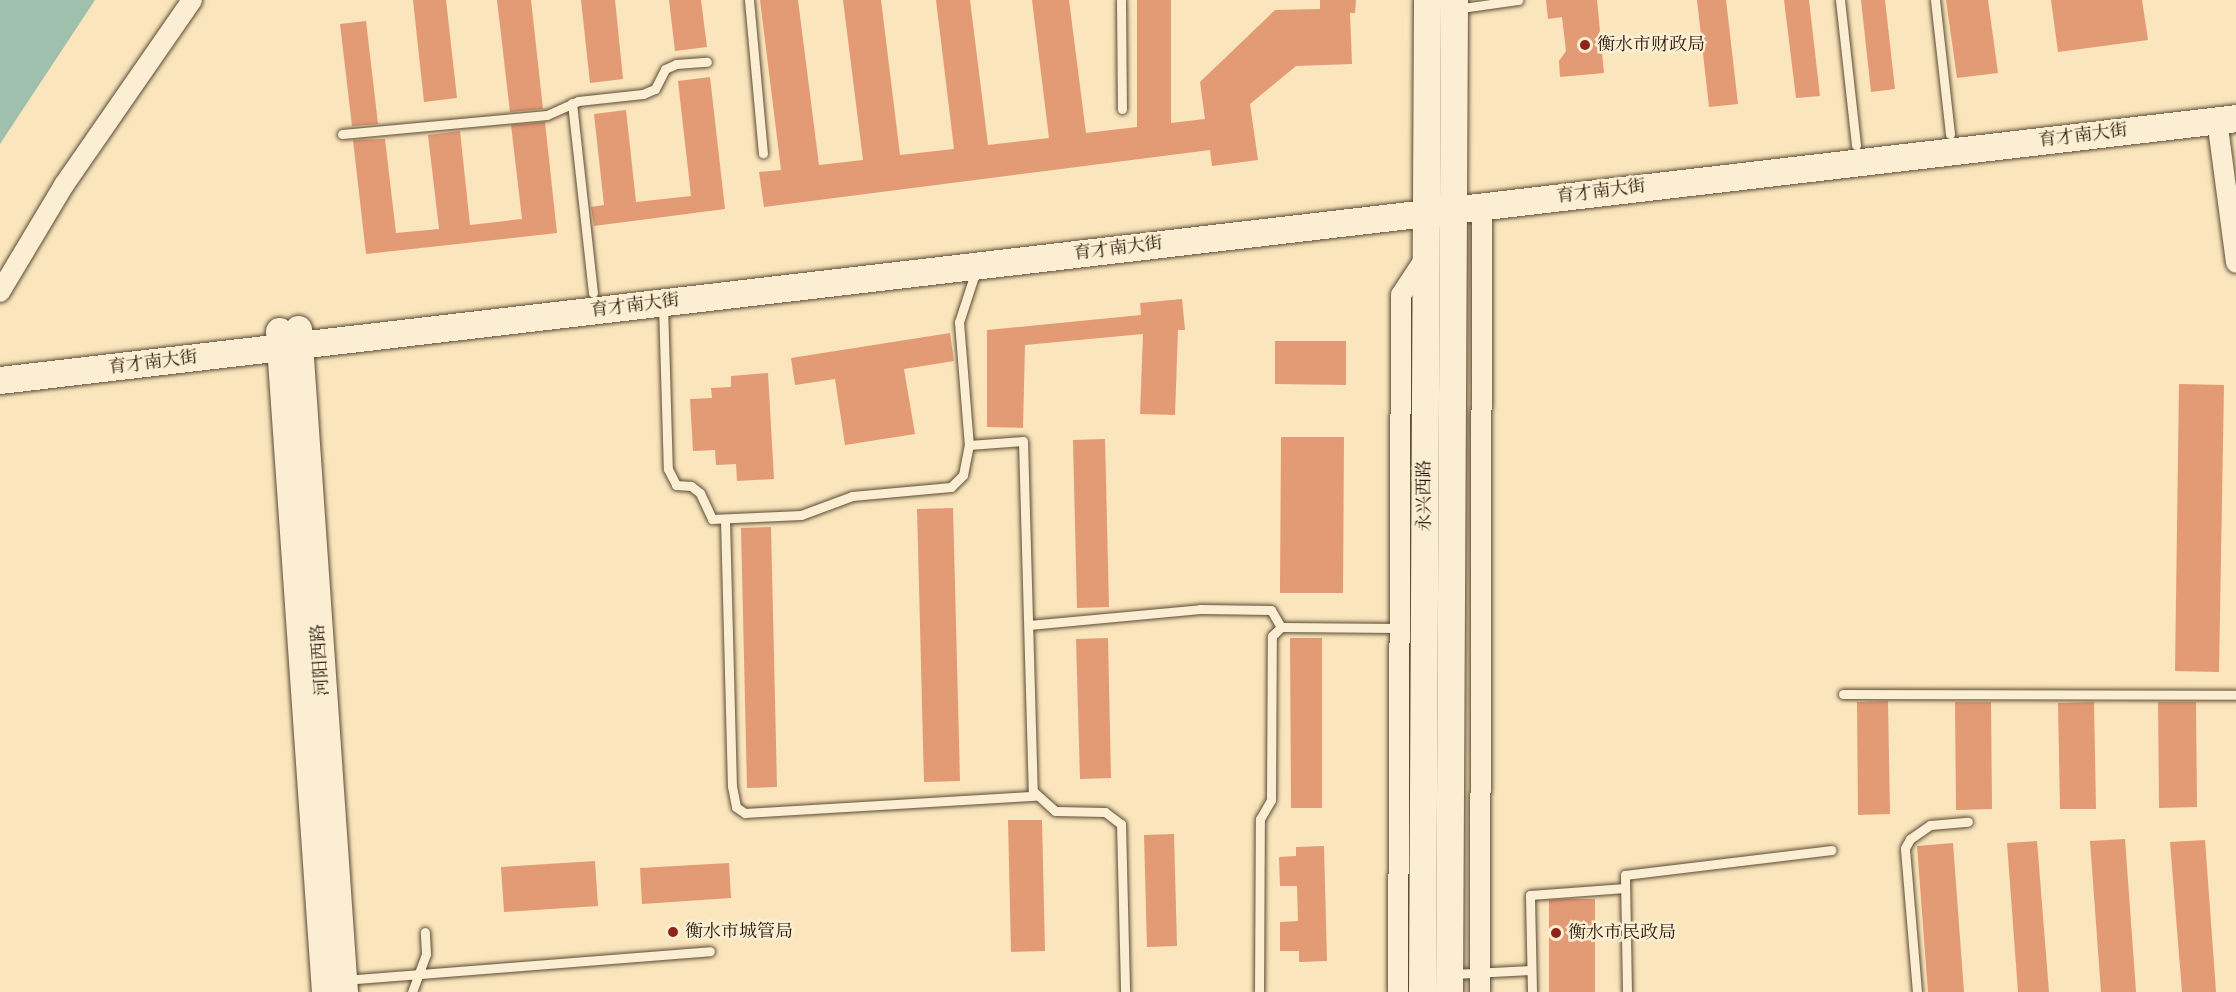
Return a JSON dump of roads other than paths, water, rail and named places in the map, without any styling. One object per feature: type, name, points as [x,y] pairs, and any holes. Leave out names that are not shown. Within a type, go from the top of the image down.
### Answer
[{"type":"main road","name":"永兴西路","points":[[1422,992],[1427,0]]},
{"type":"main road","name":"永兴西路","points":[[1449,983],[1454,4]]},
{"type":"main road","name":"育才南大街","points":[[0,381],[592,293],[1453,201],[1856,145],[2236,100]]},
{"type":"main road","name":"育才南大街","points":[[1453,201],[1482,206],[2227,119]]},
{"type":"main road","name":"育才南大街","points":[[0,362],[663,303],[977,266],[1426,204]]},
{"type":"main road","name":"河阳西路","points":[[289,337],[337,988]]},
{"type":"street","points":[[0,292],[64,184],[192,0]]},
{"type":"street","points":[[2227,119],[2236,263]]},
{"type":"street","points":[[1480,982],[1482,206]]},
{"type":"street","points":[[1398,992],[1401,295],[1426,257]]},
{"type":"lane","points":[[750,0],[763,153]]},
{"type":"lane","points":[[1121,0],[1122,109]]},
{"type":"lane","points":[[1454,4],[1518,0]]},
{"type":"lane","points":[[1840,0],[1856,145]]},
{"type":"lane","points":[[1935,0],[1950,134]]},
{"type":"lane","points":[[342,134],[547,115],[572,103],[643,94],[655,89],[665,69],[676,64],[706,62]]},
{"type":"lane","points":[[572,103],[592,293]]},
{"type":"lane","points":[[663,303],[670,480],[700,493],[712,519],[801,515],[852,496],[951,486],[963,475],[969,445],[959,322],[977,266]]},
{"type":"lane","points":[[969,445],[1023,441],[1032,785],[1035,796],[1054,812],[1105,812],[1121,824],[1125,992]]},
{"type":"lane","points":[[725,520],[732,786],[736,807],[745,813],[1035,796]]},
{"type":"lane","points":[[1029,625],[1200,609],[1271,610],[1281,627]]},
{"type":"lane","points":[[1259,992],[1260,819],[1271,800],[1272,636],[1281,627],[1399,628]]},
{"type":"lane","points":[[1843,694],[2236,695]]},
{"type":"lane","points":[[1917,992],[1905,848],[1910,839],[1930,825],[1968,822]]},
{"type":"lane","points":[[1627,992],[1625,875],[1632,872],[1831,850]]},
{"type":"lane","points":[[1532,992],[1530,895],[1625,888]]},
{"type":"lane","points":[[412,992],[416,974],[426,954],[425,932]]},
{"type":"lane","points":[[337,988],[416,974],[710,951]]},
{"type":"lane","points":[[1449,983],[1480,982],[1531,970]]},
{"type":"place","name":"衡水市财政局","points":[[1585,45]]},
{"type":"place","name":"衡水市城管局","points":[[673,932]]},
{"type":"place","name":"衡水市民政局","points":[[1556,933]]}]
